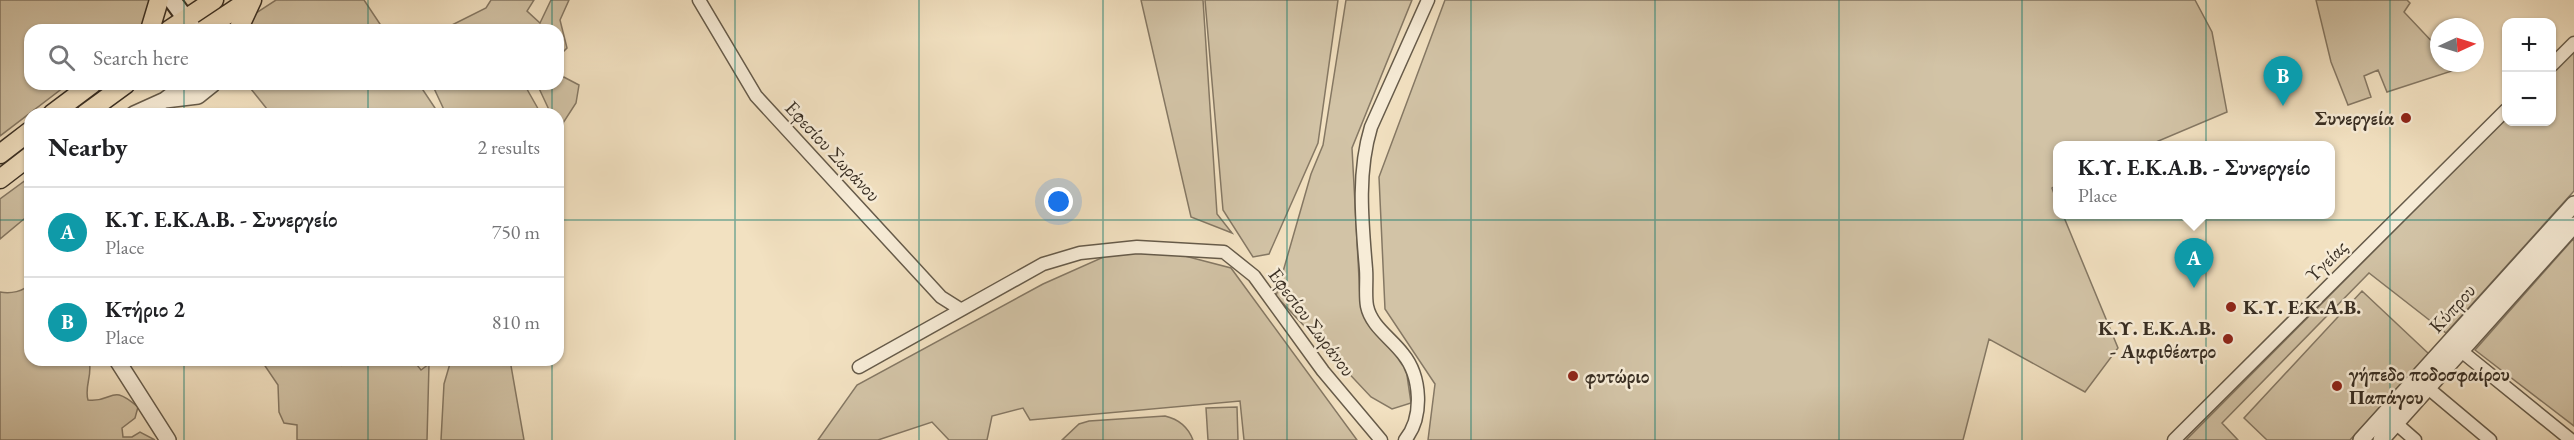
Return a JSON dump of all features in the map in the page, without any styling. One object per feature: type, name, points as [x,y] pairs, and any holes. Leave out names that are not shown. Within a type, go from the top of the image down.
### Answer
[{"type":"main road","points":[[152,24],[159,0]]},
{"type":"main road","points":[[172,0],[198,24]]},
{"type":"main road","points":[[206,24],[250,0]]},
{"type":"main road","points":[[240,24],[250,0]]},
{"type":"main road","points":[[201,24],[204,2]]},
{"type":"main road","points":[[60,108],[84,90]]},
{"type":"main road","points":[[93,108],[118,90]]},
{"type":"main road","points":[[0,154],[24,136]]},
{"type":"main road","points":[[0,179],[24,161]]},
{"type":"street","name":"Εφεσίου Σωράνου","points":[[699,0],[760,101],[941,297],[960,309]]},
{"type":"street","points":[[1406,440],[1418,407],[1415,378],[1404,355],[1378,328],[1367,307],[1361,179],[1364,148],[1371,127],[1428,0]]},
{"type":"street","points":[[2556,61],[2574,42]]},
{"type":"street","points":[[147,108],[165,100],[178,90]]},
{"type":"street","points":[[165,100],[198,96],[206,90]]},
{"type":"street","name":"Υγείας","points":[[2174,440],[2502,114]]},
{"type":"street","name":"Κύπρου","points":[[2456,347],[2574,204]]},
{"type":"street","name":"Κύπρου","points":[[2361,440],[2390,419],[2574,225]]},
{"type":"street","name":"Εφεσίου Σωράνου","points":[[859,367],[1042,264],[1080,253],[1137,246],[1224,252],[1254,276],[1323,371],[1381,440]]},
{"type":"street","points":[[2456,347],[2571,440]]},
{"type":"street","points":[[121,366],[168,440]]},
{"type":"street","points":[[2422,384],[2490,440]]},
{"type":"street","points":[[2390,419],[2415,440]]},
{"type":"street","name":"Κύπρου","points":[[2382,440],[2390,419]]},
{"type":"shaded area","points":[[0,0],[153,0],[145,24],[24,24],[24,90],[60,90],[37,108],[24,108],[24,118],[0,136]]},
{"type":"shaded area","points":[[276,0],[364,0],[380,24],[251,24],[253,15]]},
{"type":"shaded area","points":[[491,0],[534,0],[527,11],[540,23],[551,0],[569,0],[560,20],[561,24],[454,24],[486,8]]},
{"type":"shaded area","points":[[1141,0],[1203,0],[1217,214],[1232,233],[1191,217]]},
{"type":"shaded area","points":[[1205,0],[1338,0],[1318,143],[1269,254],[1253,257],[1223,210]]},
{"type":"shaded area","points":[[1346,0],[1412,0],[1352,148],[1360,297],[1404,355],[1411,403],[1392,409],[1371,397],[1276,296],[1311,174],[1323,145]]},
{"type":"shaded area","points":[[1445,0],[2195,0],[2212,32],[2227,112],[2158,141],[2053,141],[2053,219],[2065,219],[2118,348],[2085,392],[1989,339],[1963,440],[1428,440],[1435,384],[1385,309],[1379,177]]},
{"type":"shaded area","points":[[2316,0],[2407,0],[2410,3],[2404,12],[2430,39],[2430,72],[2449,72],[2387,92],[2378,70],[2364,76],[2371,97],[2348,105],[2331,62]]},
{"type":"shaded area","points":[[2574,50],[2574,191],[2446,333],[2369,273],[2222,423],[2238,440],[2186,440],[2502,122],[2502,126],[2556,126],[2556,69]]},
{"type":"shaded area","points":[[564,77],[579,85],[576,103],[564,121],[564,108],[548,108],[540,90],[564,90]]},
{"type":"shaded area","points":[[252,90],[423,90],[435,108],[266,108]]},
{"type":"shaded area","points":[[435,90],[527,90],[538,108],[443,108]]},
{"type":"shaded area","points":[[24,181],[24,219],[0,239],[0,199]]},
{"type":"shaded area","points":[[2574,238],[2574,426],[2475,350]]},
{"type":"shaded area","points":[[1135,243],[1231,268],[1357,440],[1244,440],[1240,401],[1030,420],[1023,408],[992,416],[987,440],[949,440],[932,422],[878,440],[818,440],[857,385],[1043,284]]},
{"type":"shaded area","points":[[24,288],[24,366],[90,366],[88,400],[117,395],[129,400],[138,407],[135,418],[122,428],[123,437],[132,437],[140,432],[155,440],[0,440],[0,292],[16,292]]},
{"type":"shaded area","name":"γήπεδο ποδοσφαίρου Παπάγου","points":[[2362,291],[2429,354],[2350,440],[2267,440],[2244,418]]},
{"type":"shaded area","points":[[265,366],[418,366],[421,370],[429,366],[427,440],[297,440],[297,425],[284,423],[279,412],[278,385]]},
{"type":"shaded area","points":[[449,366],[511,366],[524,440],[441,440],[444,384]]},
{"type":"shaded area","points":[[1237,407],[1238,440],[1208,440],[1206,408]]},
{"type":"shaded area","points":[[1165,416],[1182,424],[1193,440],[1062,440],[1079,424],[1089,421]]},
{"type":"place","name":"Κτήριο 2","points":[[2283,106]]},
{"type":"place","name":"Συνεργεία","points":[[2406,118]]},
{"type":"place","name":"Κ.Υ. Ε.Κ.Α.Β. - Συνεργείο","points":[[2194,288]]},
{"type":"place","name":"Κ.Υ. Ε.Κ.Α.Β.","points":[[2231,307]]},
{"type":"place","name":"Κ.Υ. Ε.Κ.Α.Β. - Αμφιθέατρο","points":[[2228,339]]},
{"type":"place","name":"φυτώριο","points":[[1573,376]]},
{"type":"place","name":"γήπεδο ποδοσφαίρου Παπάγου","points":[[2337,386]]}]
